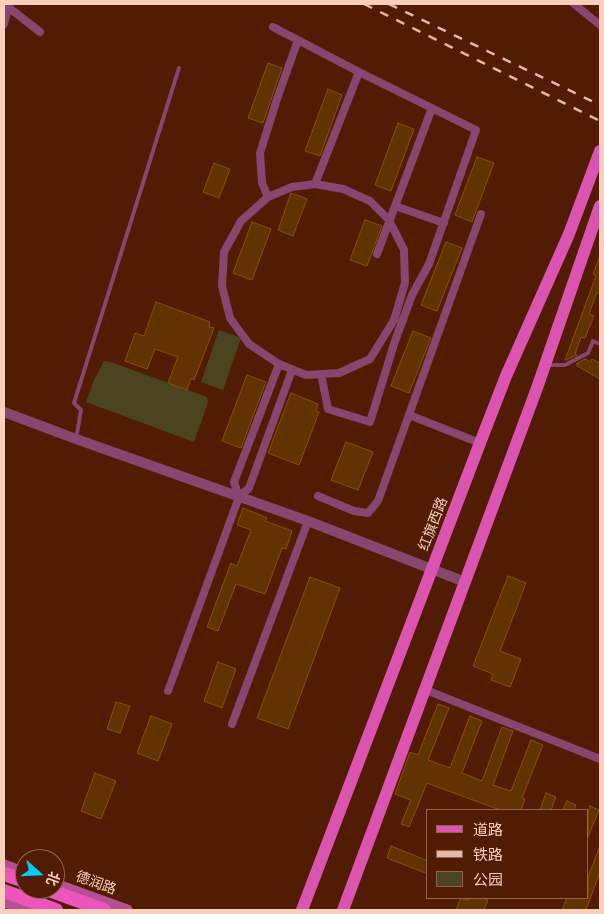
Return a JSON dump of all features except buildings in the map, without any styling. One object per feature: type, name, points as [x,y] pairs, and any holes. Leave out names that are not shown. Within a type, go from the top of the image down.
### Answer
[{"type":"highway","points":[[4,891],[56,910]]},
{"type":"highway","points":[[65,896],[104,910]]},
{"type":"main road","name":"红旗西路","points":[[302,910],[506,376],[569,234],[600,151]]},
{"type":"main road","points":[[343,910],[545,365],[600,206]]},
{"type":"main road","name":"德润路","points":[[65,888],[127,910]]},
{"type":"main road","points":[[4,902],[27,910]]},
{"type":"street","points":[[574,4],[600,25]]},
{"type":"street","points":[[4,24],[7,5]]},
{"type":"street","points":[[7,5],[40,32]]},
{"type":"street","points":[[273,27],[476,130],[429,264],[412,295],[395,341],[370,422],[328,409],[321,374]]},
{"type":"street","points":[[268,197],[262,183],[260,153],[298,40]]},
{"type":"street","points":[[316,184],[359,72]]},
{"type":"street","points":[[377,254],[432,108]]},
{"type":"street","points":[[316,184],[343,189],[370,202],[389,220],[404,250],[405,284],[394,320],[370,360],[339,373],[306,375],[279,364],[249,344],[230,318],[222,286],[224,252],[242,222],[268,197],[292,186],[316,184]]},
{"type":"street","points":[[395,206],[444,223]]},
{"type":"street","points":[[318,496],[354,511],[368,513],[378,501],[481,214]]},
{"type":"street","points":[[394,320],[402,323]]},
{"type":"street","points":[[239,497],[234,482],[279,364]]},
{"type":"street","points":[[168,691],[239,497],[249,488],[292,370]]},
{"type":"street","points":[[4,412],[308,521],[465,582]]},
{"type":"street","points":[[409,415],[480,443]]},
{"type":"street","points":[[232,724],[308,521]]},
{"type":"street","points":[[431,692],[600,760]]},
{"type":"lane","points":[[76,439],[81,410],[74,403],[179,68]]},
{"type":"lane","points":[[545,365],[565,365],[588,353],[593,340],[600,344]]},
{"type":"green space","points":[[219,330],[241,338],[223,390],[201,382]]},
{"type":"green space","points":[[104,361],[207,397],[208,402],[194,442],[86,402],[94,380]]},
{"type":"railway","points":[[364,4],[600,121]]},
{"type":"railway","points":[[389,4],[600,105]]}]
